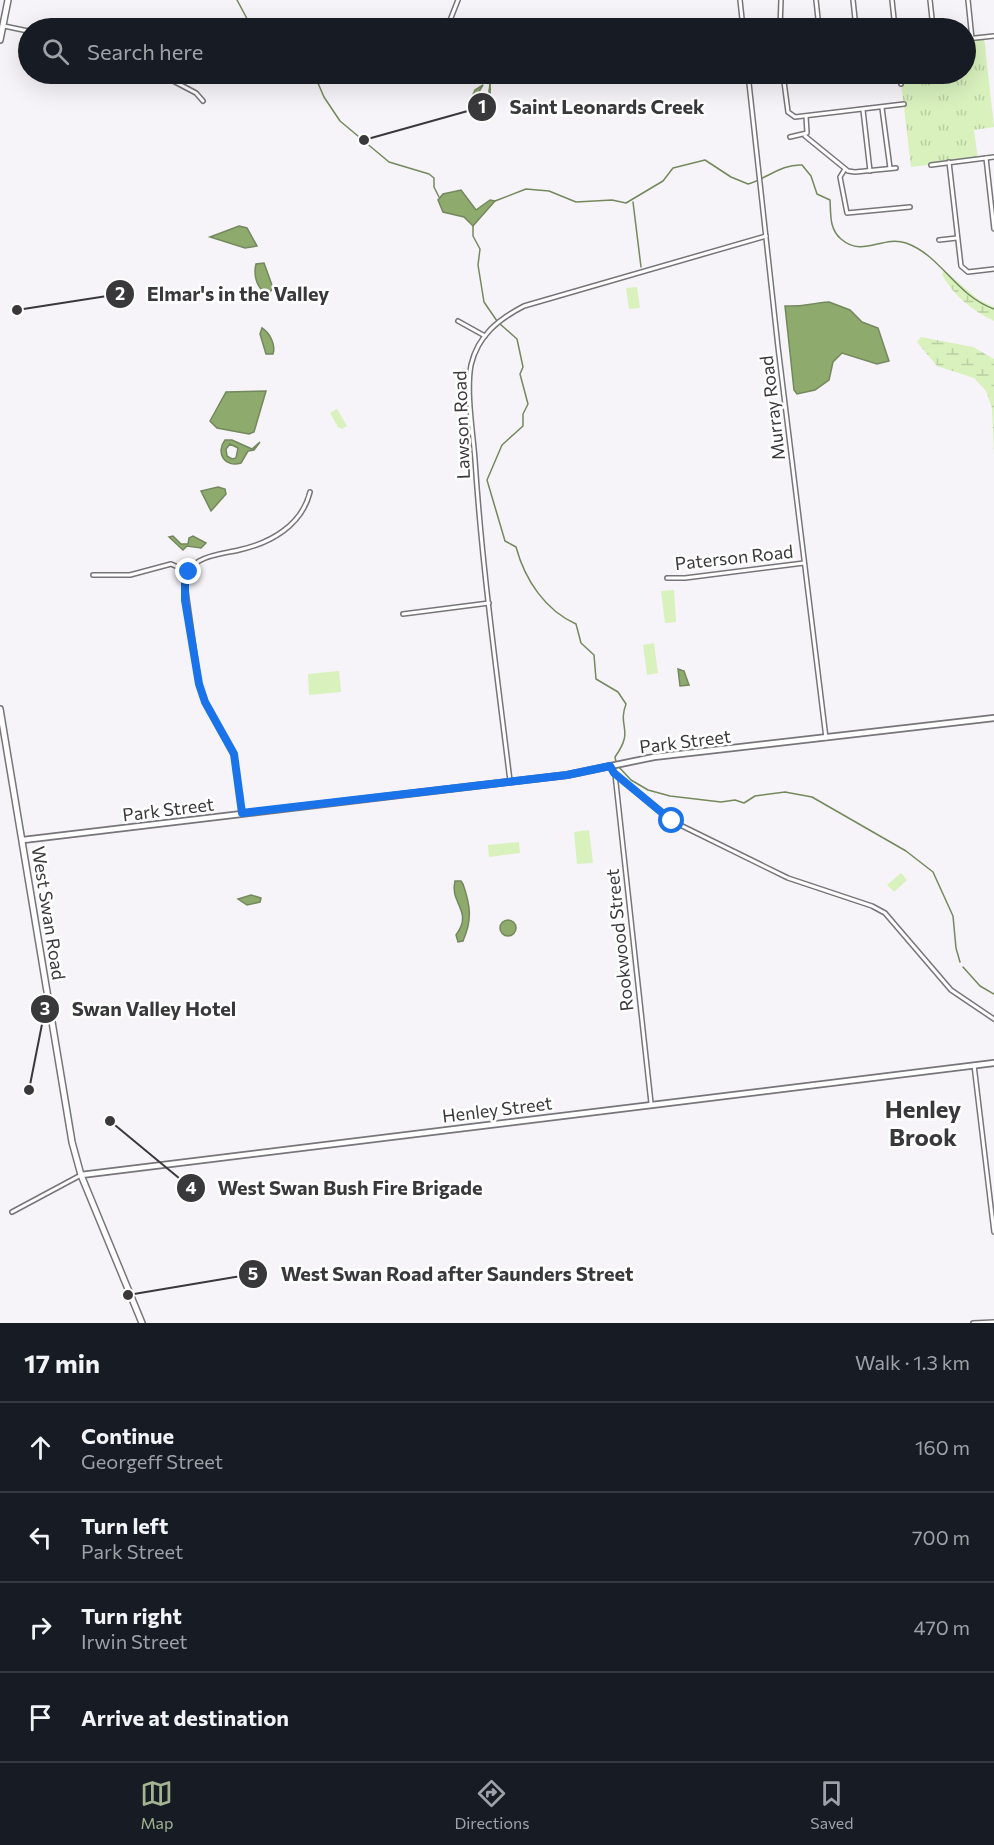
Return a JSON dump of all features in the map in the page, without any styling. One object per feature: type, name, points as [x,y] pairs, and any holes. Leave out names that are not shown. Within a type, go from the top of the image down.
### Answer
[{"type":"main road","points":[[0,40],[8,0]]},
{"type":"main road","name":"West Swan Road","points":[[0,709],[72,1142],[81,1175],[142,1323]]},
{"type":"street","points":[[451,18],[458,0]]},
{"type":"street","points":[[740,0],[742,18]]},
{"type":"street","points":[[780,18],[781,0]]},
{"type":"street","points":[[816,0],[818,18]]},
{"type":"street","points":[[853,0],[855,18]]},
{"type":"street","points":[[892,0],[894,18]]},
{"type":"street","points":[[930,0],[932,18]]},
{"type":"street","points":[[968,0],[970,18]]},
{"type":"street","points":[[2,26],[18,29]]},
{"type":"street","points":[[976,38],[994,36]]},
{"type":"street","points":[[182,84],[203,101]]},
{"type":"street","name":"Murray Road","points":[[749,84],[826,738]]},
{"type":"street","points":[[784,84],[788,112],[795,117],[904,104]]},
{"type":"street","points":[[882,107],[890,168]]},
{"type":"street","points":[[862,109],[870,171]]},
{"type":"street","points":[[805,136],[806,116]]},
{"type":"street","points":[[790,137],[805,136],[845,169],[855,172],[896,168]]},
{"type":"street","points":[[931,165],[994,157]]},
{"type":"street","points":[[986,158],[994,229]]},
{"type":"street","points":[[949,162],[957,238],[963,269],[968,272],[994,269]]},
{"type":"street","points":[[845,169],[840,177],[847,213],[910,207]]},
{"type":"street","name":"Lawson Road","points":[[510,781],[478,499],[470,375],[472,363],[485,336],[501,318],[524,306],[766,236]]},
{"type":"street","points":[[939,240],[957,238]]},
{"type":"street","points":[[458,321],[485,336]]},
{"type":"street","points":[[242,813],[234,754],[205,702],[199,684],[185,600],[185,584],[189,572],[198,562],[211,556],[241,550],[274,539],[290,526],[307,505],[310,492]]},
{"type":"street","name":"Paterson Road","points":[[667,578],[685,578],[804,563]]},
{"type":"street","points":[[93,575],[130,575],[171,564],[189,572]]},
{"type":"street","points":[[403,614],[489,603]]},
{"type":"street","name":"Park Street","points":[[23,840],[567,775],[654,758],[994,718]]},
{"type":"street","points":[[610,766],[614,773],[672,821],[788,878],[872,906],[885,913],[951,990],[994,1019]]},
{"type":"street","name":"Rookwood Street","points":[[614,773],[651,1103]]},
{"type":"street","name":"Henley Street","points":[[12,1212],[81,1175],[651,1103],[994,1063]]},
{"type":"street","points":[[975,1065],[994,1232]]},
{"type":"street","points":[[973,1323],[994,1322]]},
{"type":"green space","points":[[984,37],[994,127],[974,130],[978,159],[911,167],[901,84],[976,84],[976,38]]},
{"type":"green space","points":[[944,270],[979,300],[994,307],[994,321],[958,296],[942,275]]},
{"type":"green space","points":[[637,287],[640,308],[629,309],[626,288]]},
{"type":"green space","points":[[921,337],[973,347],[994,359],[994,454],[992,408],[986,391],[974,378],[937,366],[917,342]]},
{"type":"green space","points":[[337,409],[347,426],[342,429],[338,427],[330,413]]},
{"type":"green space","points":[[674,590],[676,622],[665,623],[661,591]]},
{"type":"green space","points":[[654,643],[658,673],[647,675],[643,645]]},
{"type":"green space","points":[[339,671],[341,692],[309,695],[308,674]]},
{"type":"green space","points":[[589,830],[593,863],[577,864],[574,832]]},
{"type":"green space","points":[[519,842],[520,853],[489,857],[488,845]]},
{"type":"green space","points":[[901,873],[907,880],[894,892],[887,885]]},
{"type":"shaded area","points":[[490,84],[487,105],[475,111],[469,103],[475,90],[483,85],[472,103],[475,108],[485,102]]},
{"type":"shaded area","points":[[461,190],[476,210],[490,200],[495,201],[473,226],[464,217],[443,212],[438,200],[443,194]]},
{"type":"shaded area","points":[[239,226],[247,228],[257,246],[245,248],[210,237]]},
{"type":"shaded area","points":[[264,263],[273,288],[268,295],[261,289],[256,278],[256,264]]},
{"type":"shaded area","points":[[829,302],[850,310],[862,322],[878,328],[889,361],[877,364],[842,353],[833,362],[829,380],[815,390],[797,394],[794,390],[785,306]]},
{"type":"shaded area","points":[[262,328],[272,340],[273,354],[266,354],[260,334]]},
{"type":"shaded area","points":[[266,391],[254,432],[249,434],[217,428],[210,421],[226,392]]},
{"type":"shaded area","points":[[225,440],[232,440],[252,449],[260,442],[254,450],[248,451],[241,463],[235,464],[223,458],[222,445]],"holes":[[[230,444],[238,448],[236,458],[232,459],[227,456],[226,449]]]},
{"type":"shaded area","points":[[218,487],[225,489],[226,494],[211,511],[201,491]]},
{"type":"shaded area","points":[[173,536],[181,544],[188,544],[189,538],[193,536],[206,543],[201,548],[187,546],[183,550],[169,537]]},
{"type":"shaded area","points":[[678,669],[684,671],[689,685],[680,686]]},
{"type":"shaded area","points":[[455,881],[461,881],[463,884],[469,913],[463,941],[458,942],[456,935],[463,920],[455,895]]},
{"type":"shaded area","points":[[251,895],[261,898],[260,902],[247,905],[238,899]]},
{"type":"shaded area","points":[[508,920],[516,928],[508,936],[500,928]]},
{"type":"waterway","points":[[237,0],[247,18]]},
{"type":"waterway","points":[[318,84],[340,121],[389,162],[429,174],[434,178],[434,187],[439,197]]},
{"type":"waterway","points":[[495,201],[526,189],[549,191],[576,202],[612,200],[626,203],[663,181],[673,168],[705,160],[731,177],[748,184],[781,169],[802,165],[811,176],[817,194],[830,200],[834,231],[841,239],[857,247],[897,241],[906,243],[929,257],[969,295],[994,309]]},
{"type":"waterway","points":[[633,202],[641,267]]},
{"type":"waterway","points":[[473,226],[473,236],[480,249],[478,265],[484,302],[497,321]]},
{"type":"waterway","points":[[500,324],[517,339],[523,367],[520,374],[528,404],[523,414],[523,426],[502,445],[487,480],[505,541],[516,547],[525,571],[538,593],[555,611],[576,624],[581,643],[594,655],[596,679],[618,692],[626,704],[623,718],[624,740],[615,757],[616,762]]},
{"type":"waterway","points":[[618,766],[631,780],[648,790],[670,796],[721,802],[735,800],[744,803],[755,796],[785,792],[812,797],[906,851],[933,872],[953,916],[956,948],[960,962]]},
{"type":"waterway","points":[[963,967],[980,986],[994,994]]},
{"type":"place","name":"Saint Leonards Creek","points":[[364,140]]},
{"type":"place","name":"Elmar's in the Valley","points":[[17,310]]},
{"type":"place","name":"Swan Valley Hotel","points":[[29,1090]]},
{"type":"place","name":"West Swan Bush Fire Brigade","points":[[110,1121]]},
{"type":"place","name":"West Swan Road after Saunders Street","points":[[128,1295]]},
{"type":"district","name":"Henley Brook","points":[[923,1122]]},
{"type":"route","points":[[189,572],[185,584],[185,600],[189,612],[199,684],[205,702],[234,754],[239,774],[242,813],[567,775],[610,766],[614,773],[672,821]]}]
